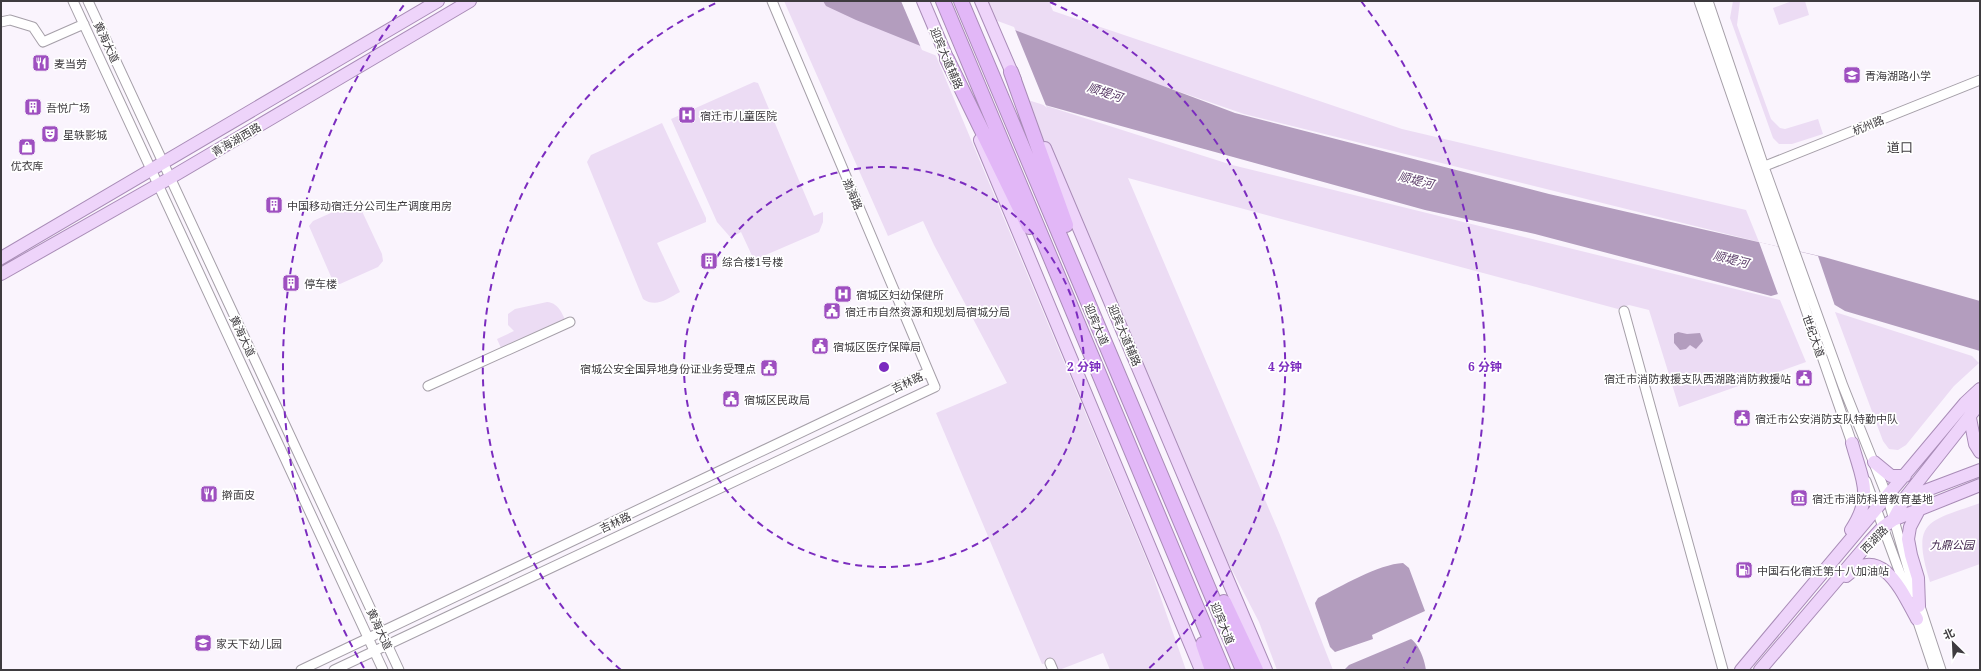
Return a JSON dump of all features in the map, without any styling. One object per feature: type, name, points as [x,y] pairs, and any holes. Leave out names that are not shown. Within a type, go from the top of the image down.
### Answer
[{"type":"highway","name":"迎宾大道","points":[[943,1],[1131,447],[1223,670]]},
{"type":"highway","name":"迎宾大道","points":[[961,1],[1243,670]]},
{"type":"highway","points":[[947,59],[1033,235],[1086,361],[1122,428]]},
{"type":"highway","points":[[1010,72],[1024,105],[1072,241],[1090,308]]},
{"type":"highway","points":[[1131,447],[1139,485],[1184,595],[1212,670]]},
{"type":"highway","points":[[1158,468],[1179,498],[1218,589],[1256,670]]},
{"type":"main road","name":"青海湖西路","points":[[1,258],[438,1]]},
{"type":"main road","name":"青海湖西路","points":[[1,274],[158,185],[470,1]]},
{"type":"main road","name":"迎宾大道辅路","points":[[923,1],[1001,192],[1201,670]]},
{"type":"main road","points":[[981,1],[1010,72]]},
{"type":"main road","name":"迎宾大道辅路","points":[[1024,105],[1266,670]]},
{"type":"main road","name":"西湖路","points":[[1741,670],[1876,510],[1888,500],[1905,476],[1965,403],[1980,389]]},
{"type":"main road","name":"西湖路","points":[[1760,670],[1883,527],[1893,520],[1905,498],[1970,418],[1980,403]]},
{"type":"main road","points":[[1970,418],[1975,444],[1980,452]]},
{"type":"main road","points":[[1803,596],[1848,534],[1863,508],[1865,499],[1864,487],[1852,443]]},
{"type":"main road","points":[[1874,462],[1891,476],[1905,476]]},
{"type":"main road","points":[[1888,500],[1905,498],[1980,470]]},
{"type":"main road","points":[[1893,520],[1980,485]]},
{"type":"main road","points":[[1919,606],[1918,578],[1908,539],[1910,527],[1920,508]]},
{"type":"main road","points":[[1811,611],[1847,574],[1858,568],[1875,566],[1886,571],[1894,578],[1917,619]]},
{"type":"street","name":"黄海大道","points":[[73,1],[383,670]]},
{"type":"street","name":"黄海大道","points":[[88,1],[399,670]]},
{"type":"street","name":"渤海路","points":[[772,1],[935,387]]},
{"type":"street","name":"世纪大道","points":[[1699,1],[1788,246],[1814,307],[1843,386],[1888,500],[1919,606],[1941,670]]},
{"type":"street","name":"世纪大道","points":[[1708,1],[1760,168]]},
{"type":"street","points":[[1,22],[10,20],[33,27],[43,42],[84,24]]},
{"type":"street","name":"杭州路","points":[[1760,168],[1980,80]]},
{"type":"street","name":"世纪大道","points":[[1788,246],[1803,304],[1934,670]]},
{"type":"street","points":[[1624,311],[1723,670]]},
{"type":"street","points":[[428,386],[570,322]]},
{"type":"street","name":"吉林路","points":[[301,670],[928,372]]},
{"type":"street","name":"吉林路","points":[[334,670],[935,387]]},
{"type":"green space","points":[[784,1],[913,1],[1151,570],[1186,670],[1110,670],[1103,653],[1059,670],[1054,662],[1042,664],[936,413],[1007,383],[934,245],[923,221],[888,236]]},
{"type":"green space","points":[[980,1],[1049,1],[1053,11],[1402,129],[1746,210],[1759,242],[1244,114],[992,27]]},
{"type":"green space","points":[[1733,1],[1740,1],[1737,25],[1771,119],[1780,128],[1785,129],[1818,119],[1823,134],[1792,144],[1779,144],[1773,138],[1730,18]]},
{"type":"green space","points":[[1792,1],[1805,1],[1809,15],[1779,25],[1773,8]]},
{"type":"green space","points":[[754,82],[758,83],[814,216],[823,212],[823,222],[819,232],[754,260],[741,232],[731,238],[717,222],[671,119]]},
{"type":"green space","points":[[1028,100],[1232,165],[1780,300],[1806,362],[1679,407],[1649,310],[1629,305],[1618,309],[1128,178],[1280,535],[1333,670],[1277,670],[1259,622],[1175,460],[1026,107]]},
{"type":"green space","points":[[662,123],[706,218],[706,222],[657,243],[680,292],[662,302],[652,303],[643,299],[587,162],[591,155]]},
{"type":"green space","points":[[353,203],[360,207],[382,254],[383,261],[378,267],[340,284],[336,284],[332,279],[309,226],[313,221]]},
{"type":"green space","points":[[547,302],[555,305],[561,311],[568,328],[505,357],[497,339],[514,331],[508,325],[508,314],[515,309]]},
{"type":"green space","points":[[1835,312],[1972,356],[1979,363],[1954,386],[1906,445],[1898,450],[1889,449],[1883,441]]},
{"type":"green space","name":"九鼎公园","points":[[1980,503],[1980,564],[1930,582],[1922,546],[1923,535],[1928,526],[1947,515]]},
{"type":"water","name":"顺堤河","points":[[823,1],[938,1],[1235,113],[1549,194],[1824,257],[1980,301],[1980,351],[1845,311],[1835,305],[1778,294],[1771,296],[1535,234],[1425,210],[1045,105],[1030,90],[856,20],[826,6]]},
{"type":"water","points":[[1678,332],[1687,334],[1700,333],[1703,341],[1696,349],[1690,345],[1686,349],[1680,350],[1674,343],[1674,334]]},
{"type":"water","points":[[1403,563],[1409,568],[1425,611],[1372,635],[1373,639],[1335,652],[1330,647],[1316,607],[1315,603],[1318,598],[1348,582],[1383,567]]},
{"type":"water","points":[[1411,639],[1417,645],[1421,653],[1426,670],[1344,670],[1349,665]]},
{"type":"pier","points":[[901,1],[943,1],[1014,27],[1047,108],[1029,92],[922,50]]},
{"type":"pier","points":[[1759,242],[1818,256],[1835,306],[1779,297]]},
{"type":"place","name":"麦当劳","points":[[41,63]]},
{"type":"place","name":"青海湖路小学","points":[[1852,75]]},
{"type":"place","name":"吾悦广场","points":[[33,107]]},
{"type":"place","name":"宿迁市儿童医院","points":[[687,115]]},
{"type":"place","name":"星轶影城","points":[[50,134]]},
{"type":"place","name":"优衣库","points":[[27,147]]},
{"type":"place","name":"中国移动宿迁分公司生产调度用房","points":[[274,205]]},
{"type":"place","name":"综合楼1号楼","points":[[709,261]]},
{"type":"place","name":"停车楼","points":[[291,283]]},
{"type":"place","name":"宿城区妇幼保健所","points":[[843,294]]},
{"type":"place","name":"宿迁市自然资源和规划局宿城分局","points":[[832,311]]},
{"type":"place","name":"宿城区医疗保障局","points":[[820,346]]},
{"type":"place","name":"宿城公安全国异地身份证业务受理点","points":[[769,368]]},
{"type":"place","name":"宿迁市消防救援支队西湖路消防救援站","points":[[1804,378]]},
{"type":"place","name":"宿城区民政局","points":[[731,399]]},
{"type":"place","name":"宿迁市公安消防支队特勤中队","points":[[1742,418]]},
{"type":"place","name":"擀面皮","points":[[209,494]]},
{"type":"place","name":"宿迁市消防科普教育基地","points":[[1799,498]]},
{"type":"place","name":"中国石化宿迁第十八加油站","points":[[1744,570]]},
{"type":"place","name":"家天下幼儿园","points":[[203,643]]},
{"type":"district","name":"道口","points":[[1900,147]]}]
